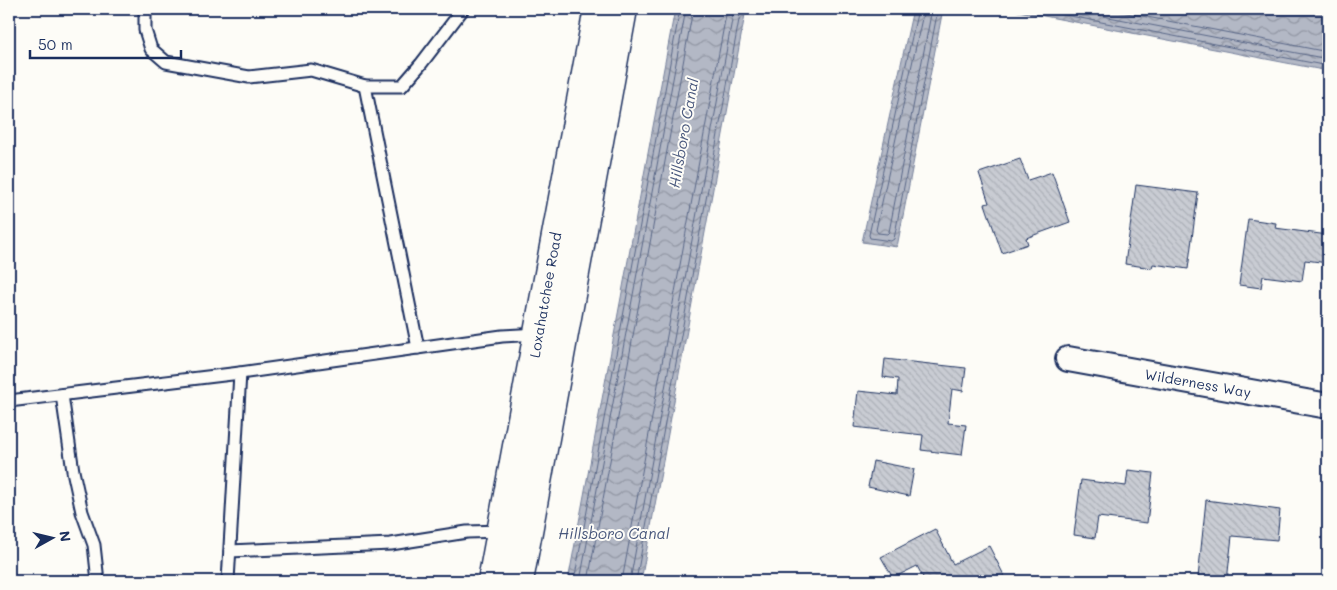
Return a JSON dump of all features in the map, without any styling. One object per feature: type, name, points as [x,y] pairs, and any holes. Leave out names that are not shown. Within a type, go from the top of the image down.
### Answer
[{"type":"main road","name":"Loxahatchee Road","points":[[492,581],[598,9]]},
{"type":"main road","name":"Loxahatchee Road","points":[[519,581],[623,9]]},
{"type":"street","name":"Wilderness Way","points":[[1068,359],[1328,406]]},
{"type":"lane","points":[[145,9],[145,30],[151,49],[166,62],[249,77],[311,70],[365,86],[402,86],[463,9]]},
{"type":"lane","points":[[365,86],[418,348]]},
{"type":"lane","points":[[9,401],[240,373],[502,336],[538,334]]},
{"type":"lane","points":[[228,581],[240,373]]},
{"type":"lane","points":[[62,395],[73,472],[82,512],[94,545],[98,581]]},
{"type":"lane","points":[[230,551],[391,544],[467,532],[501,531]]},
{"type":"water","name":"Hillsboro Canal","points":[[675,9],[746,9],[641,581],[568,581]]},
{"type":"water","points":[[913,9],[943,9],[897,247],[862,242]]},
{"type":"water","points":[[1008,9],[1328,9],[1328,71]]},
{"type":"building","points":[[1020,159],[1028,180],[1052,172],[1070,222],[1026,238],[1028,244],[1002,253],[985,204],[989,203],[979,173]]},
{"type":"building","points":[[1136,185],[1198,193],[1188,269],[1153,264],[1152,268],[1125,264]]},
{"type":"building","points":[[1248,219],[1276,223],[1275,228],[1328,235],[1328,263],[1305,260],[1302,281],[1263,276],[1261,288],[1239,285]]},
{"type":"building","points":[[885,359],[966,368],[963,391],[952,389],[948,423],[966,425],[962,455],[921,450],[923,435],[854,427],[858,391],[897,395],[898,379],[883,377]]},
{"type":"building","points":[[873,461],[914,469],[909,496],[868,487]]},
{"type":"building","points":[[1128,470],[1153,473],[1147,523],[1098,517],[1095,538],[1074,535],[1081,480],[1126,486]]},
{"type":"building","points":[[1206,500],[1280,510],[1277,540],[1232,536],[1227,581],[1198,578]]},
{"type":"building","points":[[935,529],[953,564],[989,546],[1007,581],[925,581],[917,566],[893,578],[881,557]]}]
